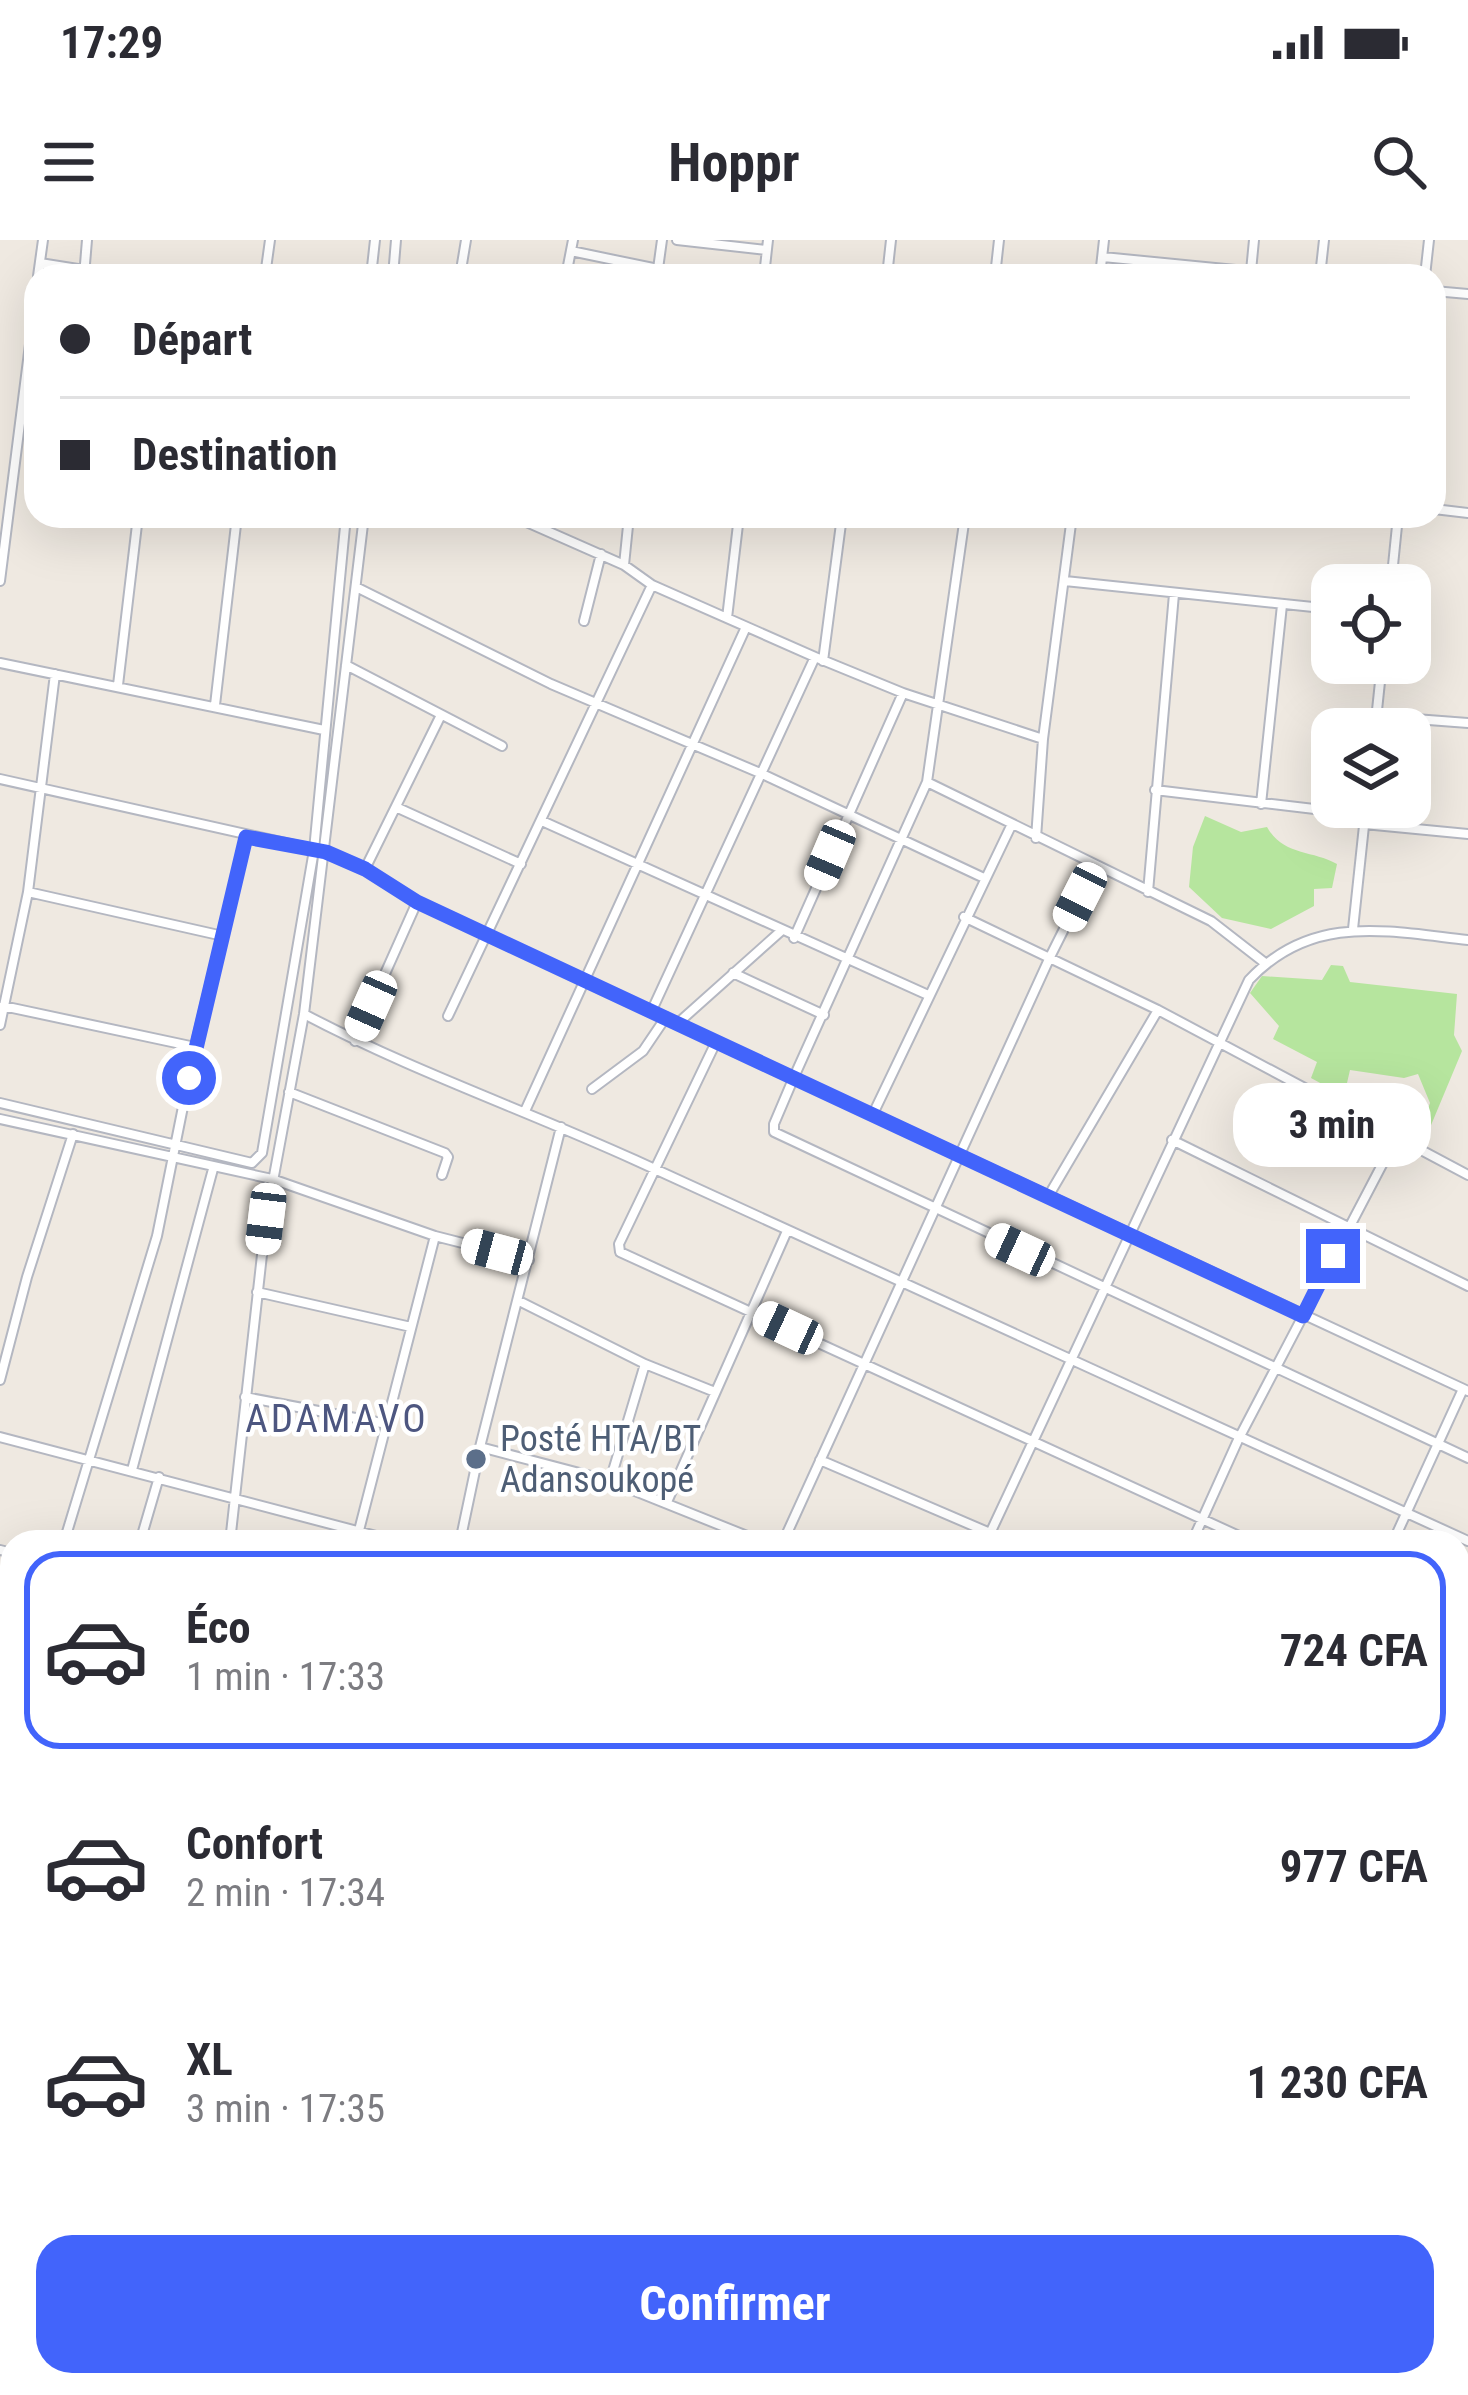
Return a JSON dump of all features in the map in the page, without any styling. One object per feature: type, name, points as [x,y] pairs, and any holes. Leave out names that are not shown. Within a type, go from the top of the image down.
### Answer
[{"type":"street","points":[[43,240],[40,263],[45,264]]},
{"type":"street","points":[[677,240],[767,245]]},
{"type":"street","points":[[1102,264],[1104,240]]},
{"type":"street","points":[[572,245],[630,264]]},
{"type":"street","points":[[1103,257],[1177,264]]},
{"type":"street","points":[[0,581],[24,432]]},
{"type":"street","points":[[118,685],[137,528]]},
{"type":"street","points":[[215,705],[236,528]]},
{"type":"street","points":[[0,1103],[252,1163],[262,1153],[314,850],[345,528]]},
{"type":"street","points":[[231,1530],[256,1292],[304,1014],[363,528]]},
{"type":"street","points":[[542,528],[624,565],[652,585],[819,659],[903,693],[1043,739]]},
{"type":"street","points":[[624,565],[628,528]]},
{"type":"street","points":[[728,618],[738,528]]},
{"type":"street","points":[[652,1010],[760,773],[819,659],[840,528]]},
{"type":"street","points":[[963,528],[927,782],[774,1124],[777,1136],[1468,1458]]},
{"type":"street","points":[[1036,838],[1043,739],[1071,528]]},
{"type":"street","points":[[1392,564],[1397,528]]},
{"type":"street","points":[[584,621],[601,554]]},
{"type":"street","points":[[1065,581],[1311,607]]},
{"type":"street","points":[[448,1016],[652,585]]},
{"type":"street","points":[[356,587],[598,704],[760,773],[984,878]]},
{"type":"street","points":[[1148,892],[1174,594]]},
{"type":"street","points":[[1261,804],[1282,605]]},
{"type":"street","points":[[525,1111],[746,627]]},
{"type":"street","points":[[0,663],[324,730]]},
{"type":"street","points":[[346,665],[502,746]]},
{"type":"street","points":[[0,1025],[28,892],[56,674]]},
{"type":"street","points":[[794,938],[903,693]]},
{"type":"street","points":[[365,869],[441,715]]},
{"type":"street","points":[[1431,720],[1468,723]]},
{"type":"street","points":[[0,779],[326,852],[365,869],[417,902],[1466,1390],[1398,1530]]},
{"type":"street","points":[[927,782],[1211,921],[1265,963]]},
{"type":"street","points":[[1155,790],[1311,809]]},
{"type":"street","points":[[398,808],[521,864]]},
{"type":"street","points":[[542,821],[928,995]]},
{"type":"street","points":[[873,1114],[1011,826]]},
{"type":"street","points":[[1431,827],[1468,834]]},
{"type":"street","points":[[1353,929],[1364,828]]},
{"type":"street","points":[[67,1530],[157,1236],[195,1047],[246,837]]},
{"type":"street","points":[[788,1530],[1095,867]]},
{"type":"street","points":[[28,892],[223,936]]},
{"type":"street","points":[[355,1041],[417,902]]},
{"type":"street","points":[[964,917],[1157,1010],[1468,1175]]},
{"type":"street","points":[[992,1530],[1242,990],[1265,963],[1317,937],[1353,929],[1468,940]]},
{"type":"street","points":[[678,1023],[781,931]]},
{"type":"street","points":[[733,974],[824,1015]]},
{"type":"street","points":[[2,1006],[195,1047]]},
{"type":"street","points":[[1049,1196],[1157,1010]]},
{"type":"street","points":[[304,1014],[1444,1530]]},
{"type":"street","points":[[592,1089],[643,1051],[666,1017]]},
{"type":"street","points":[[716,1041],[653,1169],[619,1244],[620,1252],[1224,1530]]},
{"type":"street","points":[[289,1092],[445,1153],[448,1160],[442,1175]]},
{"type":"street","points":[[0,1119],[272,1180],[435,1236],[529,1260]]},
{"type":"street","points":[[463,1530],[561,1127]]},
{"type":"street","points":[[0,1380],[73,1134]]},
{"type":"street","points":[[1197,1530],[1274,1369],[1396,1138]]},
{"type":"street","points":[[1172,1140],[1468,1286]]},
{"type":"street","points":[[132,1470],[213,1168]]},
{"type":"street","points":[[667,1502],[787,1231]]},
{"type":"street","points":[[360,1530],[435,1236]]},
{"type":"street","points":[[256,1292],[411,1327]]},
{"type":"street","points":[[518,1301],[645,1364],[715,1392]]},
{"type":"street","points":[[610,1481],[645,1364]]},
{"type":"street","points":[[244,1397],[387,1424]]},
{"type":"street","points":[[0,1437],[234,1497],[336,1530]]},
{"type":"street","points":[[480,1447],[610,1481],[733,1530]]},
{"type":"street","points":[[820,1460],[986,1530]]},
{"type":"street","points":[[144,1530],[159,1477]]},
{"type":"green space","points":[[1205,816],[1241,832],[1267,827],[1290,848],[1337,864],[1332,888],[1314,889],[1314,906],[1271,929],[1222,918],[1189,887],[1193,847]]},
{"type":"green space","points":[[1331,965],[1343,966],[1350,982],[1457,994],[1454,1035],[1462,1051],[1429,1130],[1420,1130],[1430,1103],[1418,1074],[1404,1078],[1350,1070],[1344,1096],[1311,1078],[1317,1062],[1273,1039],[1279,1026],[1250,993],[1262,976],[1322,980]]},
{"type":"place","name":"Posté HTA/BT Adansoukopé","points":[[476,1459]]},
{"type":"district","name":"ADAMAVO","points":[[337,1418]]},
{"type":"route","points":[[189,1078],[246,837],[326,852],[365,869],[417,902],[1303,1316],[1333,1256]]}]
